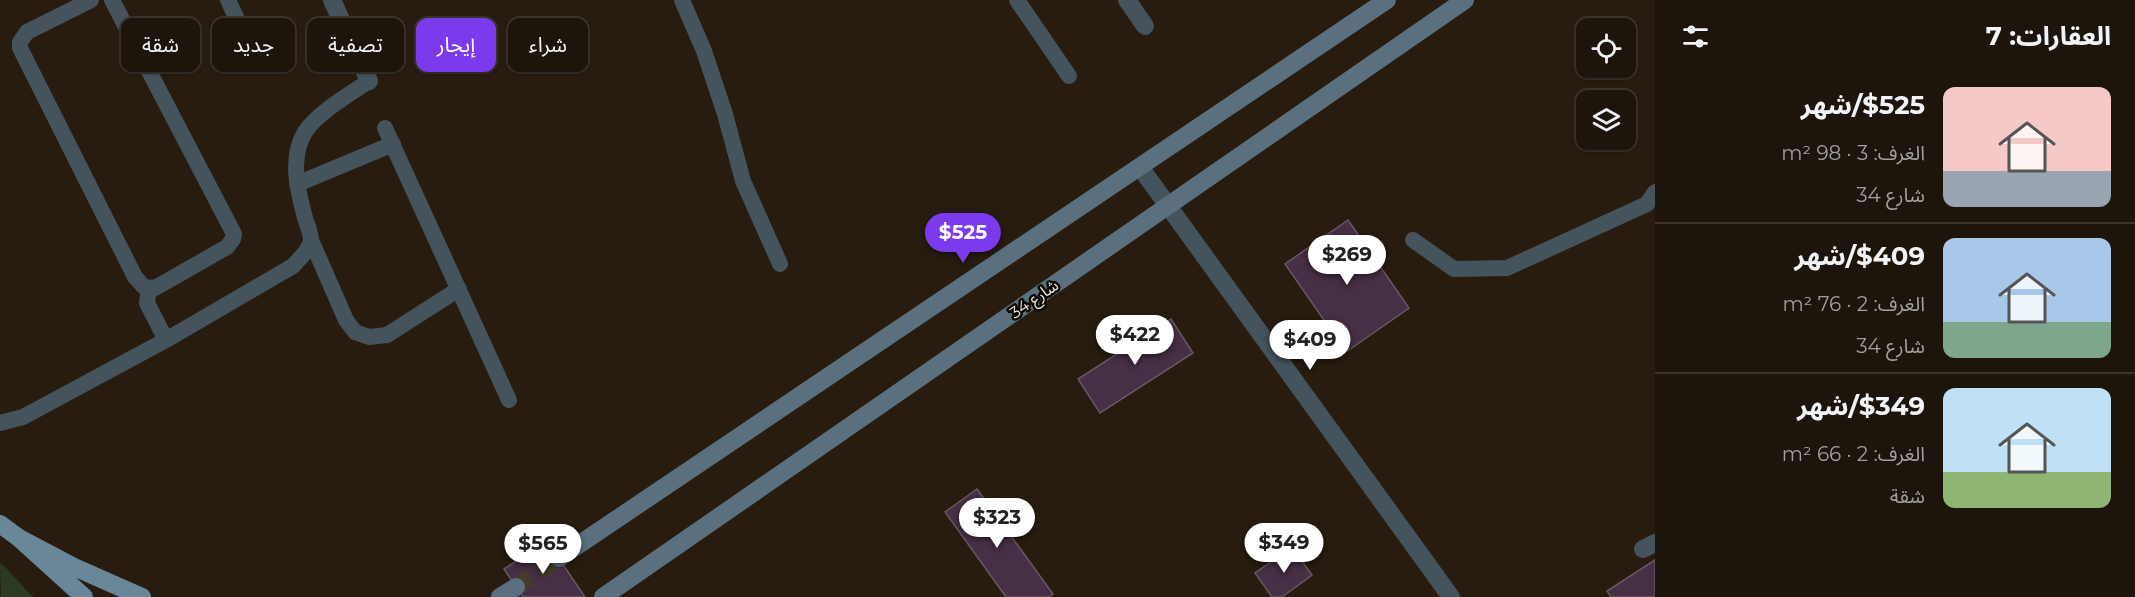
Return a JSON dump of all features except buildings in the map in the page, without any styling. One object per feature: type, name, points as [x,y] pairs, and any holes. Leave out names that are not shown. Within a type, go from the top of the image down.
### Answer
[{"type":"main road","points":[[559,558],[1388,0]]},
{"type":"main road","name":"شارع 34","points":[[603,597],[1465,0]]},
{"type":"main road","points":[[0,524],[19,538],[84,597]]},
{"type":"main road","points":[[19,538],[74,567],[142,597]]},
{"type":"street","points":[[332,0],[369,81]]},
{"type":"street","points":[[1127,0],[1145,26]]},
{"type":"street","points":[[1140,167],[1451,597]]},
{"type":"lane","points":[[91,0],[27,32],[20,42],[20,48],[135,278],[144,287],[149,288],[160,286],[227,247],[231,244],[234,234],[112,0]]},
{"type":"lane","points":[[228,0],[236,18]]},
{"type":"lane","points":[[682,0],[704,51],[726,114],[743,181],[780,264]]},
{"type":"lane","points":[[1017,0],[1069,76]]},
{"type":"lane","points":[[369,81],[314,121],[300,142],[297,154],[297,184],[311,240],[346,320],[355,332],[369,337],[387,335],[459,289]]},
{"type":"lane","points":[[385,128],[509,400]]},
{"type":"lane","points":[[297,184],[393,144]]},
{"type":"lane","points":[[1413,240],[1454,269],[1507,268],[1647,204],[1655,192]]},
{"type":"lane","points":[[0,423],[23,417],[166,340],[293,266],[311,240]]},
{"type":"lane","points":[[149,288],[147,303],[166,340]]},
{"type":"green space","points":[[0,563],[5,567],[33,597],[1,597]]},
{"type":"tunnel","points":[[516,587],[559,558]]}]
